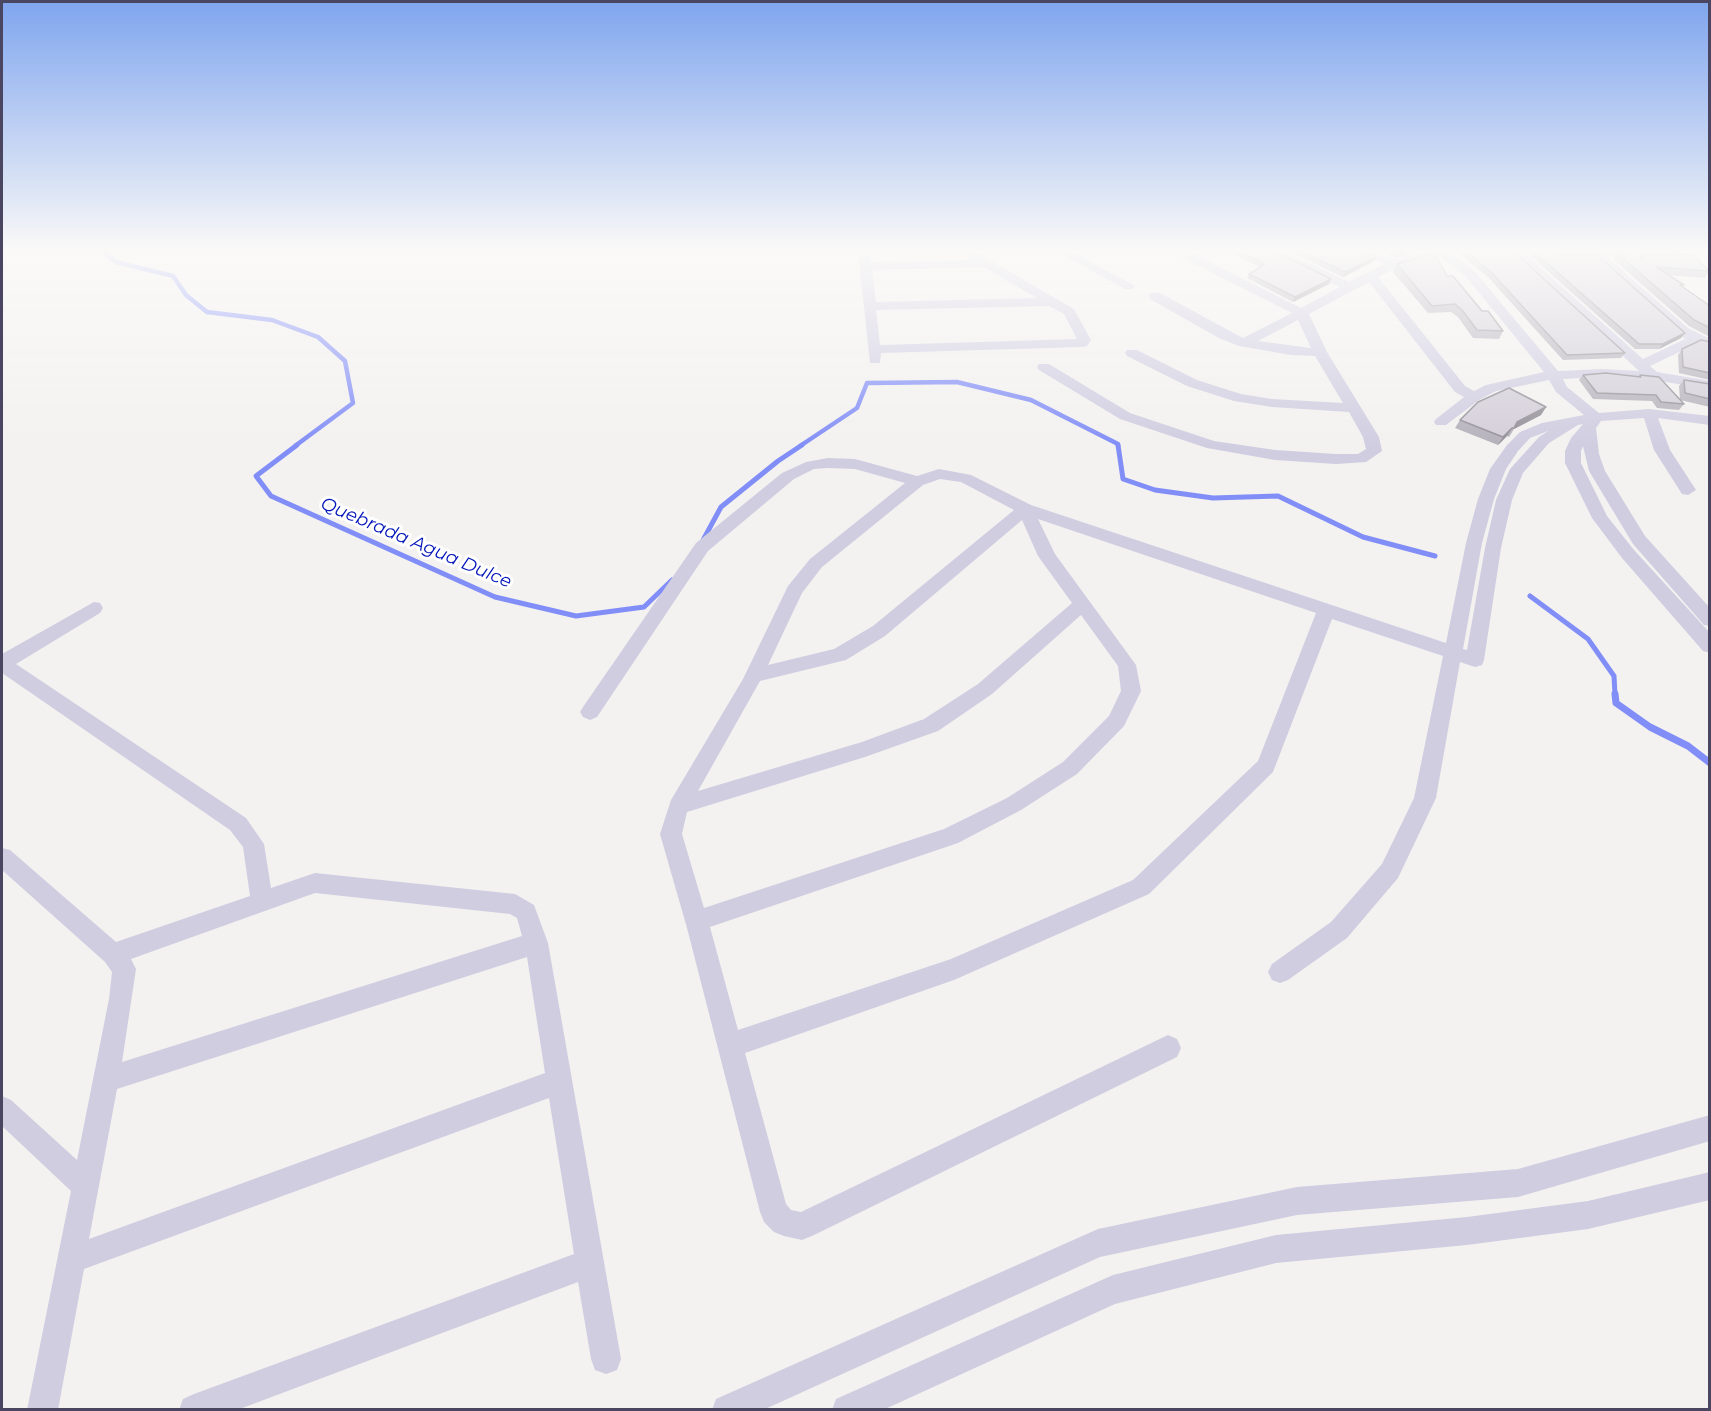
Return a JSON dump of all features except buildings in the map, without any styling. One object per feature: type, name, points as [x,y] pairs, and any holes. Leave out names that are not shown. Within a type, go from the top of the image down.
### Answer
[{"type":"street","points":[[871,316],[875,355],[1082,343],[1084,340],[1071,316]]},
{"type":"street","points":[[1190,316],[1224,335],[1244,343],[1291,351],[1320,352]]},
{"type":"street","points":[[1244,343],[1296,316]]},
{"type":"street","points":[[1044,367],[1125,416],[1212,445],[1275,455],[1361,459],[1374,451],[1371,437],[1320,352],[1303,316]]},
{"type":"street","points":[[1402,316],[1460,389],[1474,397]]},
{"type":"street","points":[[1505,316],[1554,375],[1585,422],[1597,471],[1639,540],[1710,620]]},
{"type":"street","points":[[1588,316],[1653,376]]},
{"type":"street","points":[[1666,316],[1695,339],[1710,344]]},
{"type":"street","points":[[1642,365],[1695,339]]},
{"type":"street","points":[[1132,353],[1192,383],[1239,398],[1272,403],[1353,408]]},
{"type":"street","points":[[1441,422],[1474,397],[1491,388],[1554,375],[1602,373],[1653,376],[1710,385]]},
{"type":"street","points":[[1649,413],[1662,450],[1688,490]]},
{"type":"street","points":[[1168,1048],[802,1226],[784,1222],[774,1212],[697,921],[671,834],[678,806],[753,676],[794,590],[816,563],[917,481],[939,474],[965,478],[1026,509],[1475,660],[1493,548],[1504,500],[1516,472],[1544,440],[1585,422],[1617,414],[1649,413],[1710,421]]},
{"type":"street","points":[[1585,422],[1573,451],[1573,463],[1600,518],[1628,554],[1710,646]]},
{"type":"street","points":[[1280,972],[1339,930],[1390,871],[1425,798],[1474,543],[1486,499],[1498,469],[1512,448],[1525,435],[1547,426],[1585,422]]},
{"type":"street","points":[[1554,434],[1569,437],[1576,442]]},
{"type":"street","points":[[590,712],[702,547],[788,476],[811,465],[828,463],[855,465],[917,481]]},
{"type":"street","points":[[697,921],[951,836],[1014,804],[1070,768],[1117,721],[1131,691],[1127,665],[1047,556],[1026,509]]},
{"type":"street","points":[[753,676],[839,655],[879,630],[1026,509]]},
{"type":"street","points":[[678,806],[866,749],[931,724],[985,689],[1082,604]]},
{"type":"street","points":[[94,608],[2,663],[238,824],[253,844],[262,902]]},
{"type":"street","points":[[730,1045],[954,969],[1141,887],[1266,766],[1326,610]]},
{"type":"street","points":[[2,857],[113,954],[123,969],[121,999],[42,1410]]},
{"type":"street","points":[[113,954],[315,883],[515,904],[526,912],[537,944],[606,1359]]},
{"type":"street","points":[[106,1080],[537,944]]},
{"type":"street","points":[[70,1260],[560,1081]]},
{"type":"street","points":[[2,1109],[85,1186]]},
{"type":"street","points":[[727,1410],[1098,1243],[1297,1201],[1518,1183],[1710,1128]]},
{"type":"street","points":[[846,1410],[1113,1290],[1276,1250],[1467,1231],[1588,1215],[1710,1186]]},
{"type":"street","points":[[194,1410],[590,1263]]},
{"type":"waterway","name":"Quebrada Agua Dulce","points":[[238,316],[272,320],[318,337],[345,361],[353,403],[295,446]]},
{"type":"waterway","name":"Quebrada Agua Dulce","points":[[800,446],[857,408],[867,383],[957,382],[1031,400],[1118,445]]},
{"type":"waterway","name":"Quebrada Agua Dulce","points":[[297,445],[256,476],[271,496],[495,597],[576,616],[644,607],[672,580]]},
{"type":"waterway","name":"Quebrada Agua Dulce","points":[[702,542],[721,507],[778,461],[802,445]]},
{"type":"waterway","name":"Quebrada Agua Dulce","points":[[1118,445],[1123,479],[1155,490],[1213,498],[1278,496],[1363,537],[1435,556]]},
{"type":"waterway","name":"Quebrada Agua Dulce","points":[[1530,596],[1588,639],[1614,676],[1615,695]]},
{"type":"waterway","name":"Quebrada Agua Dulce","points":[[1615,694],[1616,703],[1650,727],[1688,746],[1710,763]]}]
